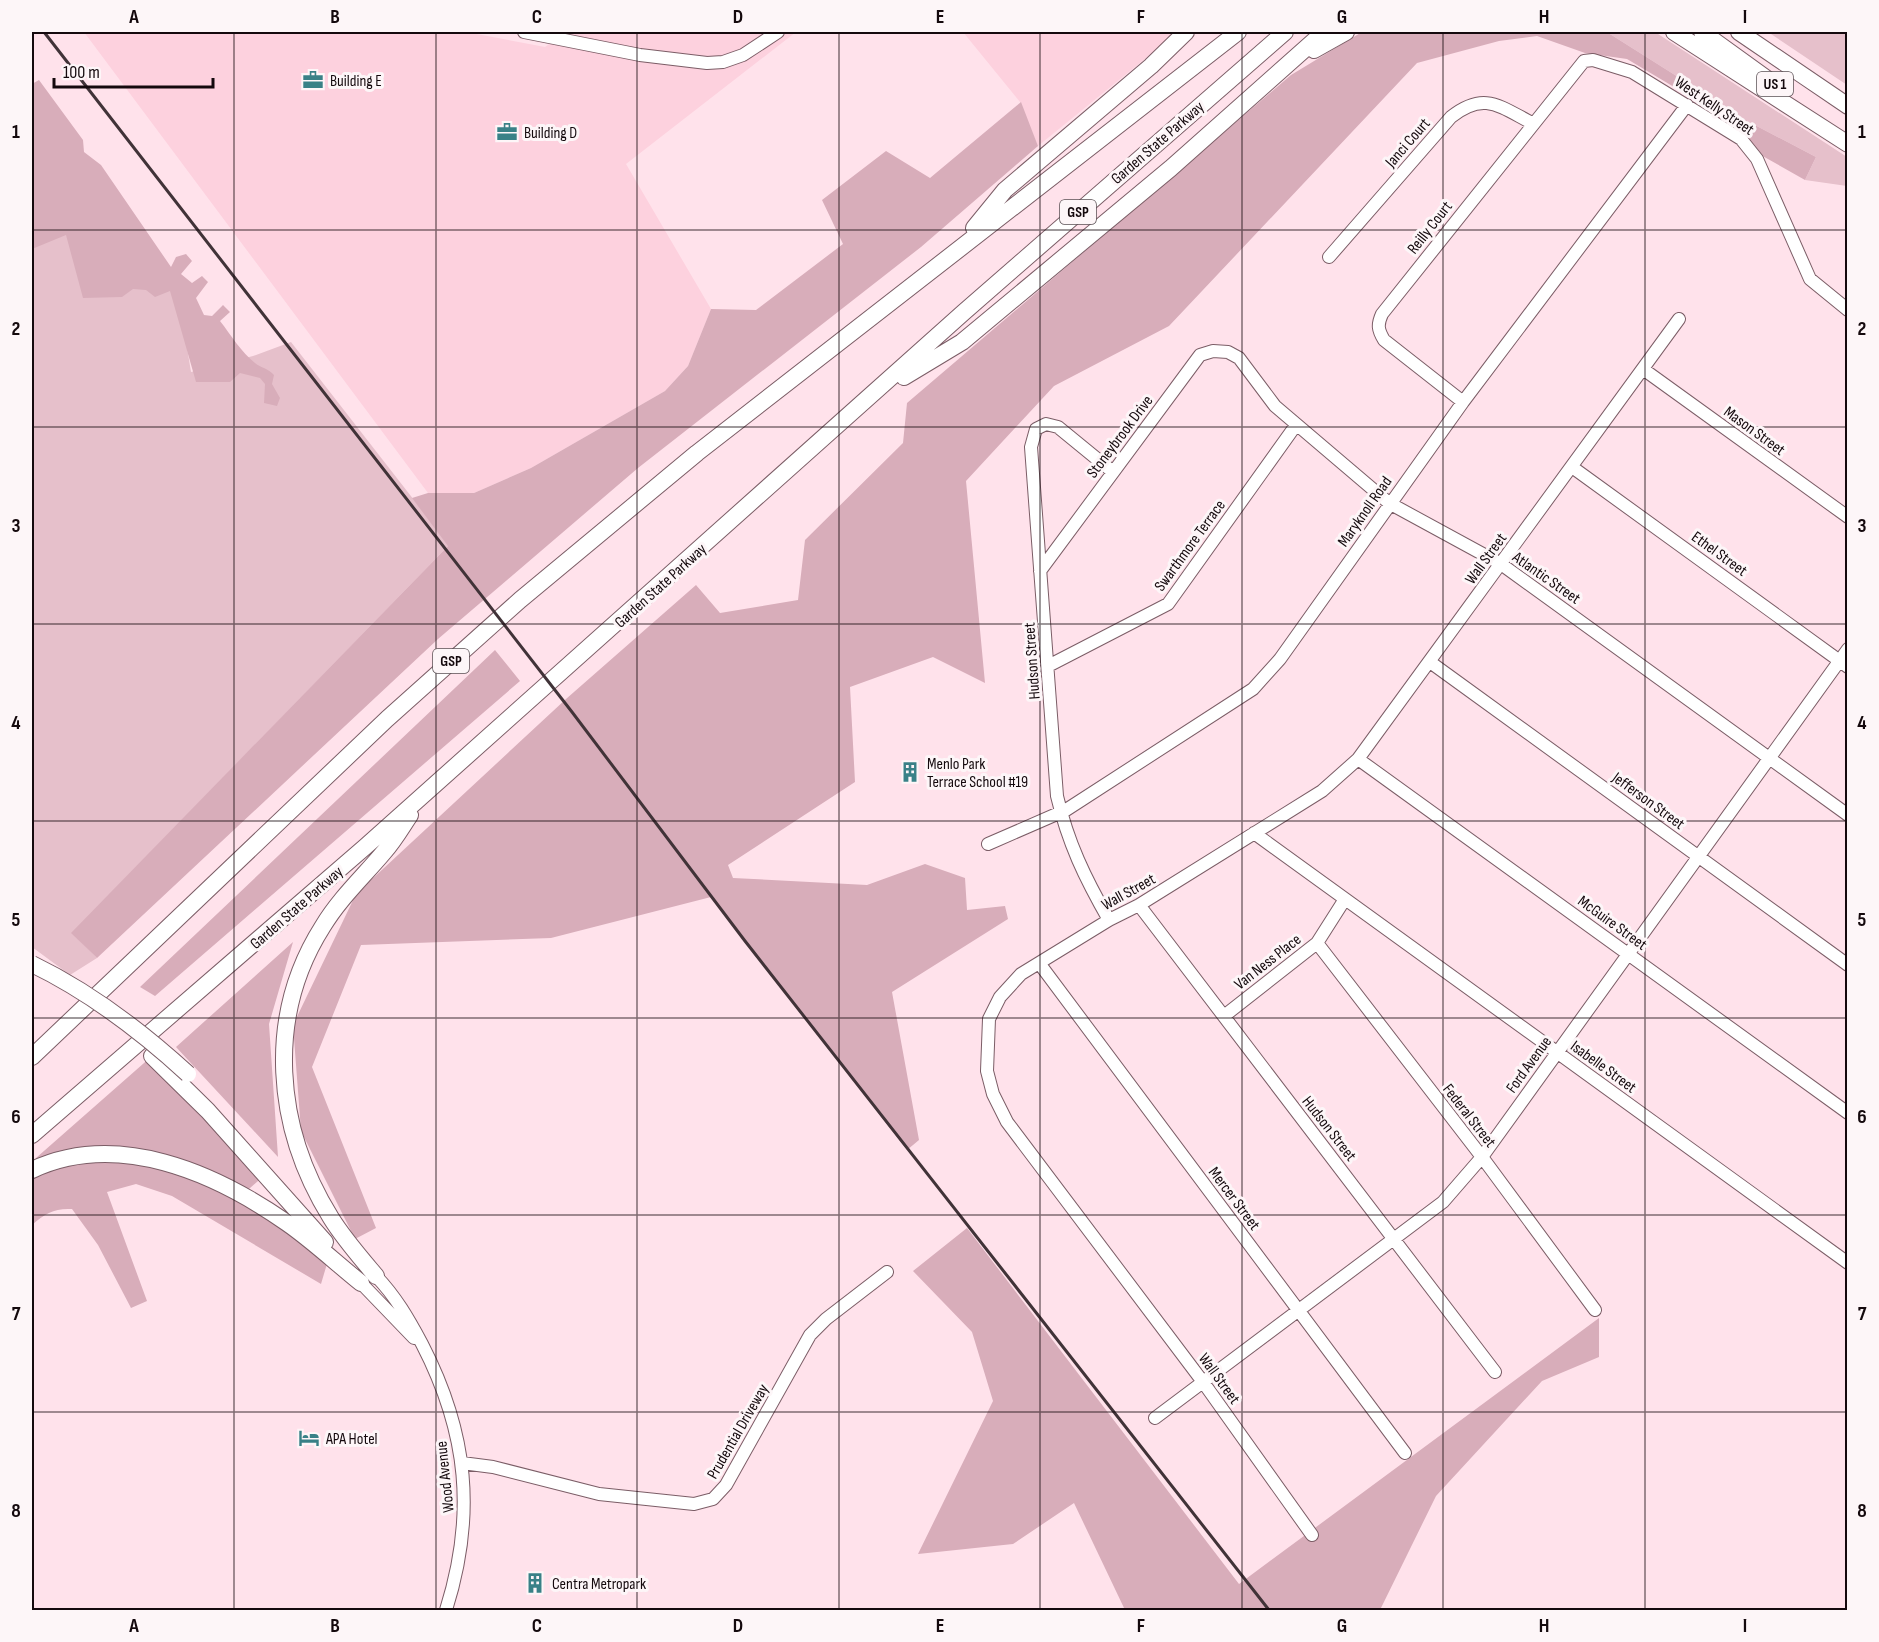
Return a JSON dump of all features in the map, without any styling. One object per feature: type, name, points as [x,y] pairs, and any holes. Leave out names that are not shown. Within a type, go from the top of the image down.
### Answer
[{"type":"highway","points":[[951,254],[1005,190],[1151,66],[1186,32]]},
{"type":"highway","name":"Garden State Parkway","points":[[32,1057],[379,727],[519,600],[652,489],[1238,32]]},
{"type":"highway","name":"Garden State Parkway","points":[[32,1135],[427,792],[1285,32]]},
{"type":"highway","points":[[873,395],[962,342],[1292,63],[1324,32]]},
{"type":"highway","points":[[1292,63],[1346,32]]},
{"type":"highway","points":[[1674,32],[1848,144]]},
{"type":"highway","name":"US 1","points":[[1702,32],[1848,136]]},
{"type":"highway","points":[[1741,32],[1848,93]]},
{"type":"highway","name":"US 1","points":[[1741,32],[1848,106]]},
{"type":"highway","points":[[368,1280],[332,1220],[298,1149],[284,1090],[283,1044],[293,988],[311,945],[339,902],[385,851],[427,792]]},
{"type":"highway","points":[[32,964],[75,987],[122,1018],[185,1078],[336,1238],[368,1280]]},
{"type":"highway","points":[[32,976],[76,1000],[185,1078]]},
{"type":"highway","points":[[32,1041],[81,1010]]},
{"type":"highway","points":[[32,1170],[65,1158],[100,1152],[136,1155],[179,1167],[265,1208],[368,1280]]},
{"type":"street","points":[[524,32],[640,55],[707,63],[744,55],[778,32]]},
{"type":"street","name":"West Kelly Street","points":[[1584,61],[1593,60],[1632,72],[1741,139],[1750,148],[1810,279],[1848,310]]},
{"type":"street","name":"Reilly Court","points":[[1463,402],[1384,340],[1378,331],[1378,323],[1382,314],[1532,123],[1584,61]]},
{"type":"street","name":"Janci Court","points":[[1329,257],[1451,117],[1462,108],[1471,103],[1494,103],[1532,123]]},
{"type":"street","name":"Maryknoll Road","points":[[988,844],[1061,812],[1253,689],[1280,659],[1389,502],[1687,105]]},
{"type":"street","name":"Wall Street","points":[[1312,1535],[1203,1382],[1007,1122],[993,1094],[987,1071],[989,1019],[1000,997],[1020,974],[1109,920],[1139,905],[1322,791],[1359,759],[1678,319]]},
{"type":"street","name":"Stoneybrook Drive","points":[[1040,571],[1200,355],[1213,351],[1228,352],[1239,358]]},
{"type":"street","name":"Atlantic Street","points":[[1239,358],[1275,405],[1296,426],[1389,502],[1501,564],[1848,815]]},
{"type":"street","name":"Mason Street","points":[[1643,369],[1848,517]]},
{"type":"street","name":"Hudson Street","points":[[1109,920],[1078,864],[1061,812],[1031,447],[1036,429],[1046,424],[1058,427],[1113,472]]},
{"type":"street","name":"Swarthmore Terrace","points":[[1048,666],[1168,604],[1296,426]]},
{"type":"street","name":"Ethel Street","points":[[1572,467],[1843,664]]},
{"type":"street","name":"Ford Avenue","points":[[1155,1418],[1443,1202],[1482,1157],[1769,758],[1843,664],[1848,650]]},
{"type":"street","name":"Jefferson Street","points":[[1430,662],[1848,964]]},
{"type":"street","name":"McGuire Street","points":[[1359,759],[1848,1113]]},
{"type":"street","name":"Isabelle Street","points":[[1254,833],[1848,1263]]},
{"type":"street","name":"Van Ness Place","points":[[1224,1016],[1317,943],[1345,899]]},
{"type":"street","name":"Hudson Street","points":[[1139,905],[1494,1372]]},
{"type":"street","name":"Federal Street","points":[[1317,943],[1482,1157],[1595,1310]]},
{"type":"street","name":"Mercer Street","points":[[1039,963],[1405,1453]]},
{"type":"street","name":"Prudential Driveway","points":[[462,1463],[493,1467],[599,1494],[694,1504],[713,1499],[726,1485],[810,1335],[826,1319],[887,1272]]},
{"type":"street","name":"Wood Avenue","points":[[368,1280],[399,1302],[422,1345],[450,1407],[462,1463],[465,1528],[446,1611]]},
{"type":"shaded area","points":[[84,32],[466,32],[545,47],[566,32],[796,32],[626,164],[711,309],[688,366],[665,391],[531,468],[474,493],[428,493]]},
{"type":"shaded area","points":[[963,32],[1178,32],[1038,146],[1020,102]]},
{"type":"shaded area","points":[[1362,32],[1610,34],[1751,123],[1816,157],[1805,180],[1759,154],[1716,112],[1627,59],[1585,53],[1537,36],[1499,41],[1417,63],[1169,326],[1054,386],[966,481],[985,683],[933,657],[850,687],[855,782],[728,865],[733,878],[867,885],[925,864],[965,878],[967,910],[1005,906],[1008,919],[892,992],[919,1140],[907,1150],[711,897],[551,938],[361,945],[312,1067],[376,1228],[355,1239],[301,1131],[293,1025],[356,894],[566,699],[696,585],[720,613],[798,600],[805,540],[903,443],[907,403],[1291,75]]},
{"type":"shaded area","points":[[1601,32],[1655,32],[1847,157],[1847,186],[1805,180],[1816,157],[1751,123],[1610,34]]},
{"type":"shaded area","points":[[1768,32],[1847,32],[1847,85]]},
{"type":"shaded area","points":[[39,80],[83,140],[84,152],[101,165],[171,267],[176,257],[186,254],[192,261],[181,274],[192,283],[202,276],[208,282],[196,298],[204,315],[212,316],[223,305],[230,312],[220,321],[250,359],[274,375],[272,384],[280,398],[277,406],[264,403],[265,384],[260,378],[240,373],[230,382],[196,382],[170,291],[155,297],[146,290],[133,289],[122,297],[83,298],[66,235],[32,249],[32,84]]},
{"type":"shaded area","points":[[1021,102],[1038,146],[921,247],[638,468],[438,639],[97,958],[71,933],[448,546],[412,498],[428,493],[474,493],[531,468],[665,391],[688,366],[711,309],[756,310],[843,244],[822,200],[886,151],[930,178]]},
{"type":"shaded area","points":[[69,224],[176,280],[191,372],[253,356],[291,342],[449,545],[72,933],[97,958],[70,975],[32,947],[32,236]]},
{"type":"shaded area","points":[[495,650],[520,681],[155,996],[140,987]]},
{"type":"shaded area","points":[[293,942],[269,1024],[278,1157],[176,1047]]},
{"type":"shaded area","points":[[152,1056],[265,1175],[242,1195],[329,1257],[321,1284],[172,1196],[136,1184],[107,1192],[147,1301],[131,1308],[98,1245],[72,1209],[50,1212],[32,1225],[32,1170],[37,1168],[36,1158]]},
{"type":"shaded area","points":[[967,1228],[1239,1584],[1599,1318],[1599,1357],[1542,1381],[1436,1496],[1380,1610],[1125,1610],[1074,1503],[1013,1544],[918,1554],[993,1401],[972,1332],[913,1271]]},
{"type":"railway","points":[[44,32],[572,712],[745,941],[1269,1610]]},
{"type":"place","name":"Building E","points":[[313,80]]},
{"type":"place","name":"Building D","points":[[507,132]]},
{"type":"place","name":"Menlo Park Terrace School #19","points":[[910,772]]},
{"type":"place","name":"APA Hotel","points":[[309,1438]]},
{"type":"place","name":"Centra Metropark","points":[[535,1583]]}]
